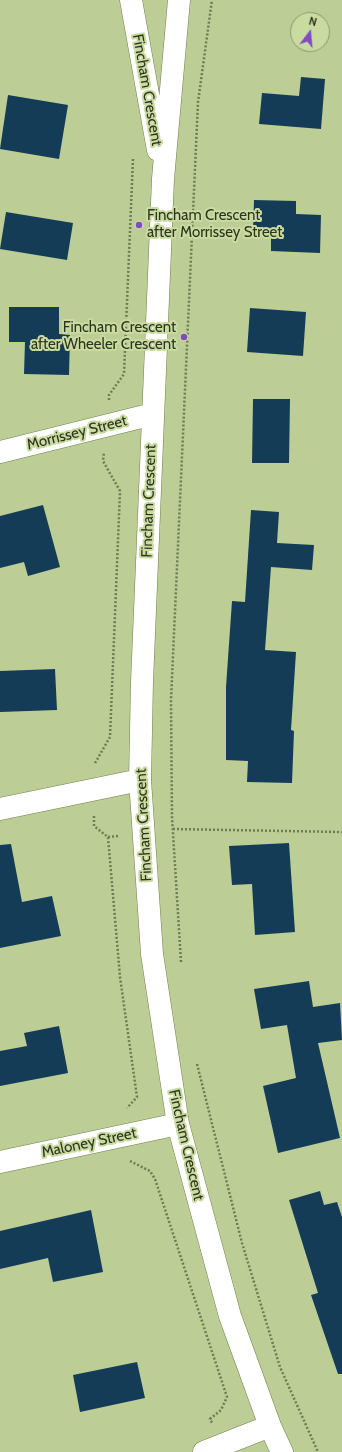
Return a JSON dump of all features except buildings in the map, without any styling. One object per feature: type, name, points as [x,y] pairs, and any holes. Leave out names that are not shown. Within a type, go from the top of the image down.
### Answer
[{"type":"street","name":"Fincham Crescent","points":[[131,0],[163,179]]},
{"type":"street","name":"Fincham Crescent","points":[[179,0],[163,179],[142,682],[140,780],[152,954],[178,1124],[230,1316],[270,1426],[282,1452]]},
{"type":"street","name":"Morrissey Street","points":[[0,452],[153,414]]},
{"type":"street","points":[[0,809],[140,780]]},
{"type":"street","name":"Maloney Street","points":[[0,1162],[178,1124]]},
{"type":"street","points":[[204,1452],[270,1426]]},
{"type":"path","points":[[182,967],[174,828],[171,700],[198,102],[212,0]]},
{"type":"path","points":[[109,395],[124,374],[133,151]]},
{"type":"path","points":[[95,762],[110,737],[120,491],[103,461]]},
{"type":"path","points":[[94,826],[108,837],[120,976],[137,1097],[125,1111]]},
{"type":"path","points":[[174,828],[342,832]]},
{"type":"path","points":[[196,1057],[242,1243],[278,1360],[318,1452]]},
{"type":"path","points":[[129,1160],[150,1171],[155,1179],[227,1397],[221,1410],[210,1419]]},
{"type":"place","name":"Fincham Crescent after Morrissey Street","points":[[139,225]]},
{"type":"place","name":"Fincham Crescent after Wheeler Crescent","points":[[184,337]]}]
